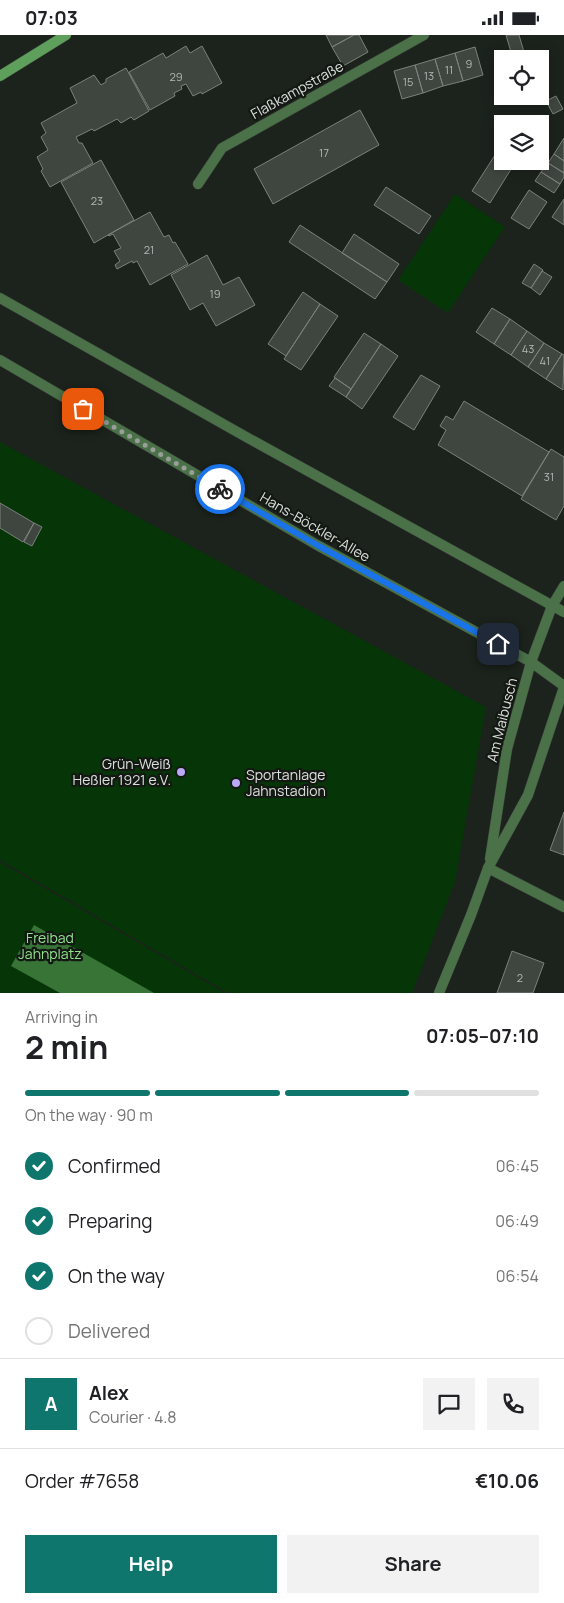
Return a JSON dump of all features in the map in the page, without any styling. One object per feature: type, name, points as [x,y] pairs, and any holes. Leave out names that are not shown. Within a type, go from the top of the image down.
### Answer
[{"type":"main road","points":[[0,76],[66,35]]},
{"type":"street","name":"Flaßkampstraße","points":[[198,184],[222,147],[424,35]]},
{"type":"street","points":[[0,298],[248,438],[564,612]]},
{"type":"street","name":"Hans-Böckler-Allee","points":[[0,361],[317,545],[531,662],[564,687]]},
{"type":"street","name":"Am Maibusch","points":[[488,868],[507,749],[531,662],[552,606],[564,586]]},
{"type":"street","name":"Am Maibusch","points":[[439,993],[488,868],[528,795],[564,687]]},
{"type":"street","points":[[488,868],[564,907]]},
{"type":"green space","points":[[455,194],[505,227],[448,313],[398,280]]},
{"type":"green space","name":"Sportanlage Jahnstadion","points":[[0,442],[486,707],[455,882],[412,993],[228,993],[0,860]]},
{"type":"green space","name":"Freibad Jahnplatz","points":[[0,862],[225,993],[0,993]]},
{"type":"shaded area","points":[[34,925],[154,993],[60,993],[11,966]]},
{"type":"building","points":[[326,35],[354,35],[332,47]]},
{"type":"building","points":[[354,35],[359,35],[368,52],[343,66],[332,47]]},
{"type":"building","points":[[506,35],[519,35],[523,50],[510,50]]},
{"type":"building","points":[[186,46],[190,53],[202,46],[222,83],[202,94],[201,92],[193,96],[186,84],[181,86],[182,89],[174,93],[175,96],[150,110],[129,72],[163,53],[166,58]]},
{"type":"building","points":[[475,47],[483,75],[463,81],[455,53]]},
{"type":"building","points":[[455,53],[463,81],[443,86],[435,59]]},
{"type":"building","points":[[435,59],[443,86],[423,93],[415,65]]},
{"type":"building","points":[[415,65],[423,93],[402,99],[394,71]]},
{"type":"building","points":[[126,68],[149,111],[134,120],[131,117],[121,123],[117,119],[94,131],[92,129],[76,137],[79,143],[82,143],[93,163],[50,187],[41,171],[43,169],[37,157],[48,150],[41,137],[46,133],[41,123],[77,103],[70,88],[94,75],[101,85],[106,82],[106,79]]},
{"type":"building","points":[[556,96],[563,109],[553,114],[548,105],[549,100]]},
{"type":"building","points":[[360,110],[379,145],[273,204],[254,169]]},
{"type":"building","points":[[564,138],[564,161],[554,154]]},
{"type":"building","points":[[554,154],[564,161],[564,173],[549,164]]},
{"type":"building","points":[[494,157],[494,170],[511,170],[490,203],[472,191]]},
{"type":"building","points":[[101,160],[134,220],[94,243],[61,182]]},
{"type":"building","points":[[549,164],[564,173],[564,177],[560,184],[541,172],[543,170],[549,170]]},
{"type":"building","points":[[541,172],[560,184],[554,193],[535,181]]},
{"type":"building","points":[[386,187],[431,216],[419,234],[374,205]]},
{"type":"building","points":[[529,190],[547,202],[529,229],[511,218]]},
{"type":"building","points":[[564,199],[564,225],[552,217]]},
{"type":"building","points":[[150,212],[164,237],[169,235],[188,264],[150,285],[137,261],[133,263],[132,261],[117,269],[115,265],[120,261],[114,251],[121,248],[113,234],[108,235]]},
{"type":"building","points":[[300,225],[387,282],[375,299],[289,242]]},
{"type":"building","points":[[354,234],[399,264],[387,282],[342,253]]},
{"type":"building","points":[[207,255],[223,285],[239,277],[255,305],[216,326],[203,303],[190,310],[171,275]]},
{"type":"building","points":[[534,264],[543,270],[531,288],[522,283]]},
{"type":"building","points":[[542,271],[552,277],[540,295],[531,288]]},
{"type":"building","points":[[303,292],[320,304],[286,356],[268,344]]},
{"type":"building","points":[[320,304],[338,316],[301,370],[284,359]]},
{"type":"building","points":[[492,308],[510,319],[494,344],[476,332]]},
{"type":"building","points":[[510,319],[527,331],[511,355],[494,344]]},
{"type":"building","points":[[527,331],[544,343],[528,367],[511,355]]},
{"type":"building","points":[[364,333],[381,344],[351,389],[334,377]]},
{"type":"building","points":[[544,343],[562,354],[546,379],[528,367]]},
{"type":"building","points":[[381,344],[398,356],[362,409],[346,397]]},
{"type":"building","points":[[562,354],[564,355],[563,390],[546,379]]},
{"type":"building","points":[[421,375],[440,386],[414,430],[393,417]]},
{"type":"building","points":[[335,378],[351,389],[346,397],[329,386]]},
{"type":"building","points":[[464,401],[549,452],[522,496],[438,445],[446,430],[440,426],[446,416],[453,420]]},
{"type":"building","points":[[551,449],[564,457],[564,506],[556,520],[521,499]]},
{"type":"building","points":[[0,503],[34,523],[23,542],[0,528]]},
{"type":"building","points":[[34,523],[42,527],[32,546],[24,542]]},
{"type":"building","points":[[564,812],[564,855],[550,850]]},
{"type":"building","points":[[512,951],[544,963],[533,993],[497,993]]},
{"type":"way so far","points":[[83,409],[220,489]]},
{"type":"place","name":"Grün-Weiß Heßler 1921 e.V.","points":[[181,772]]},
{"type":"place","name":"Sportanlage Jahnstadion","points":[[236,783]]},
{"type":"route","points":[[220,489],[317,545],[498,644]]}]
